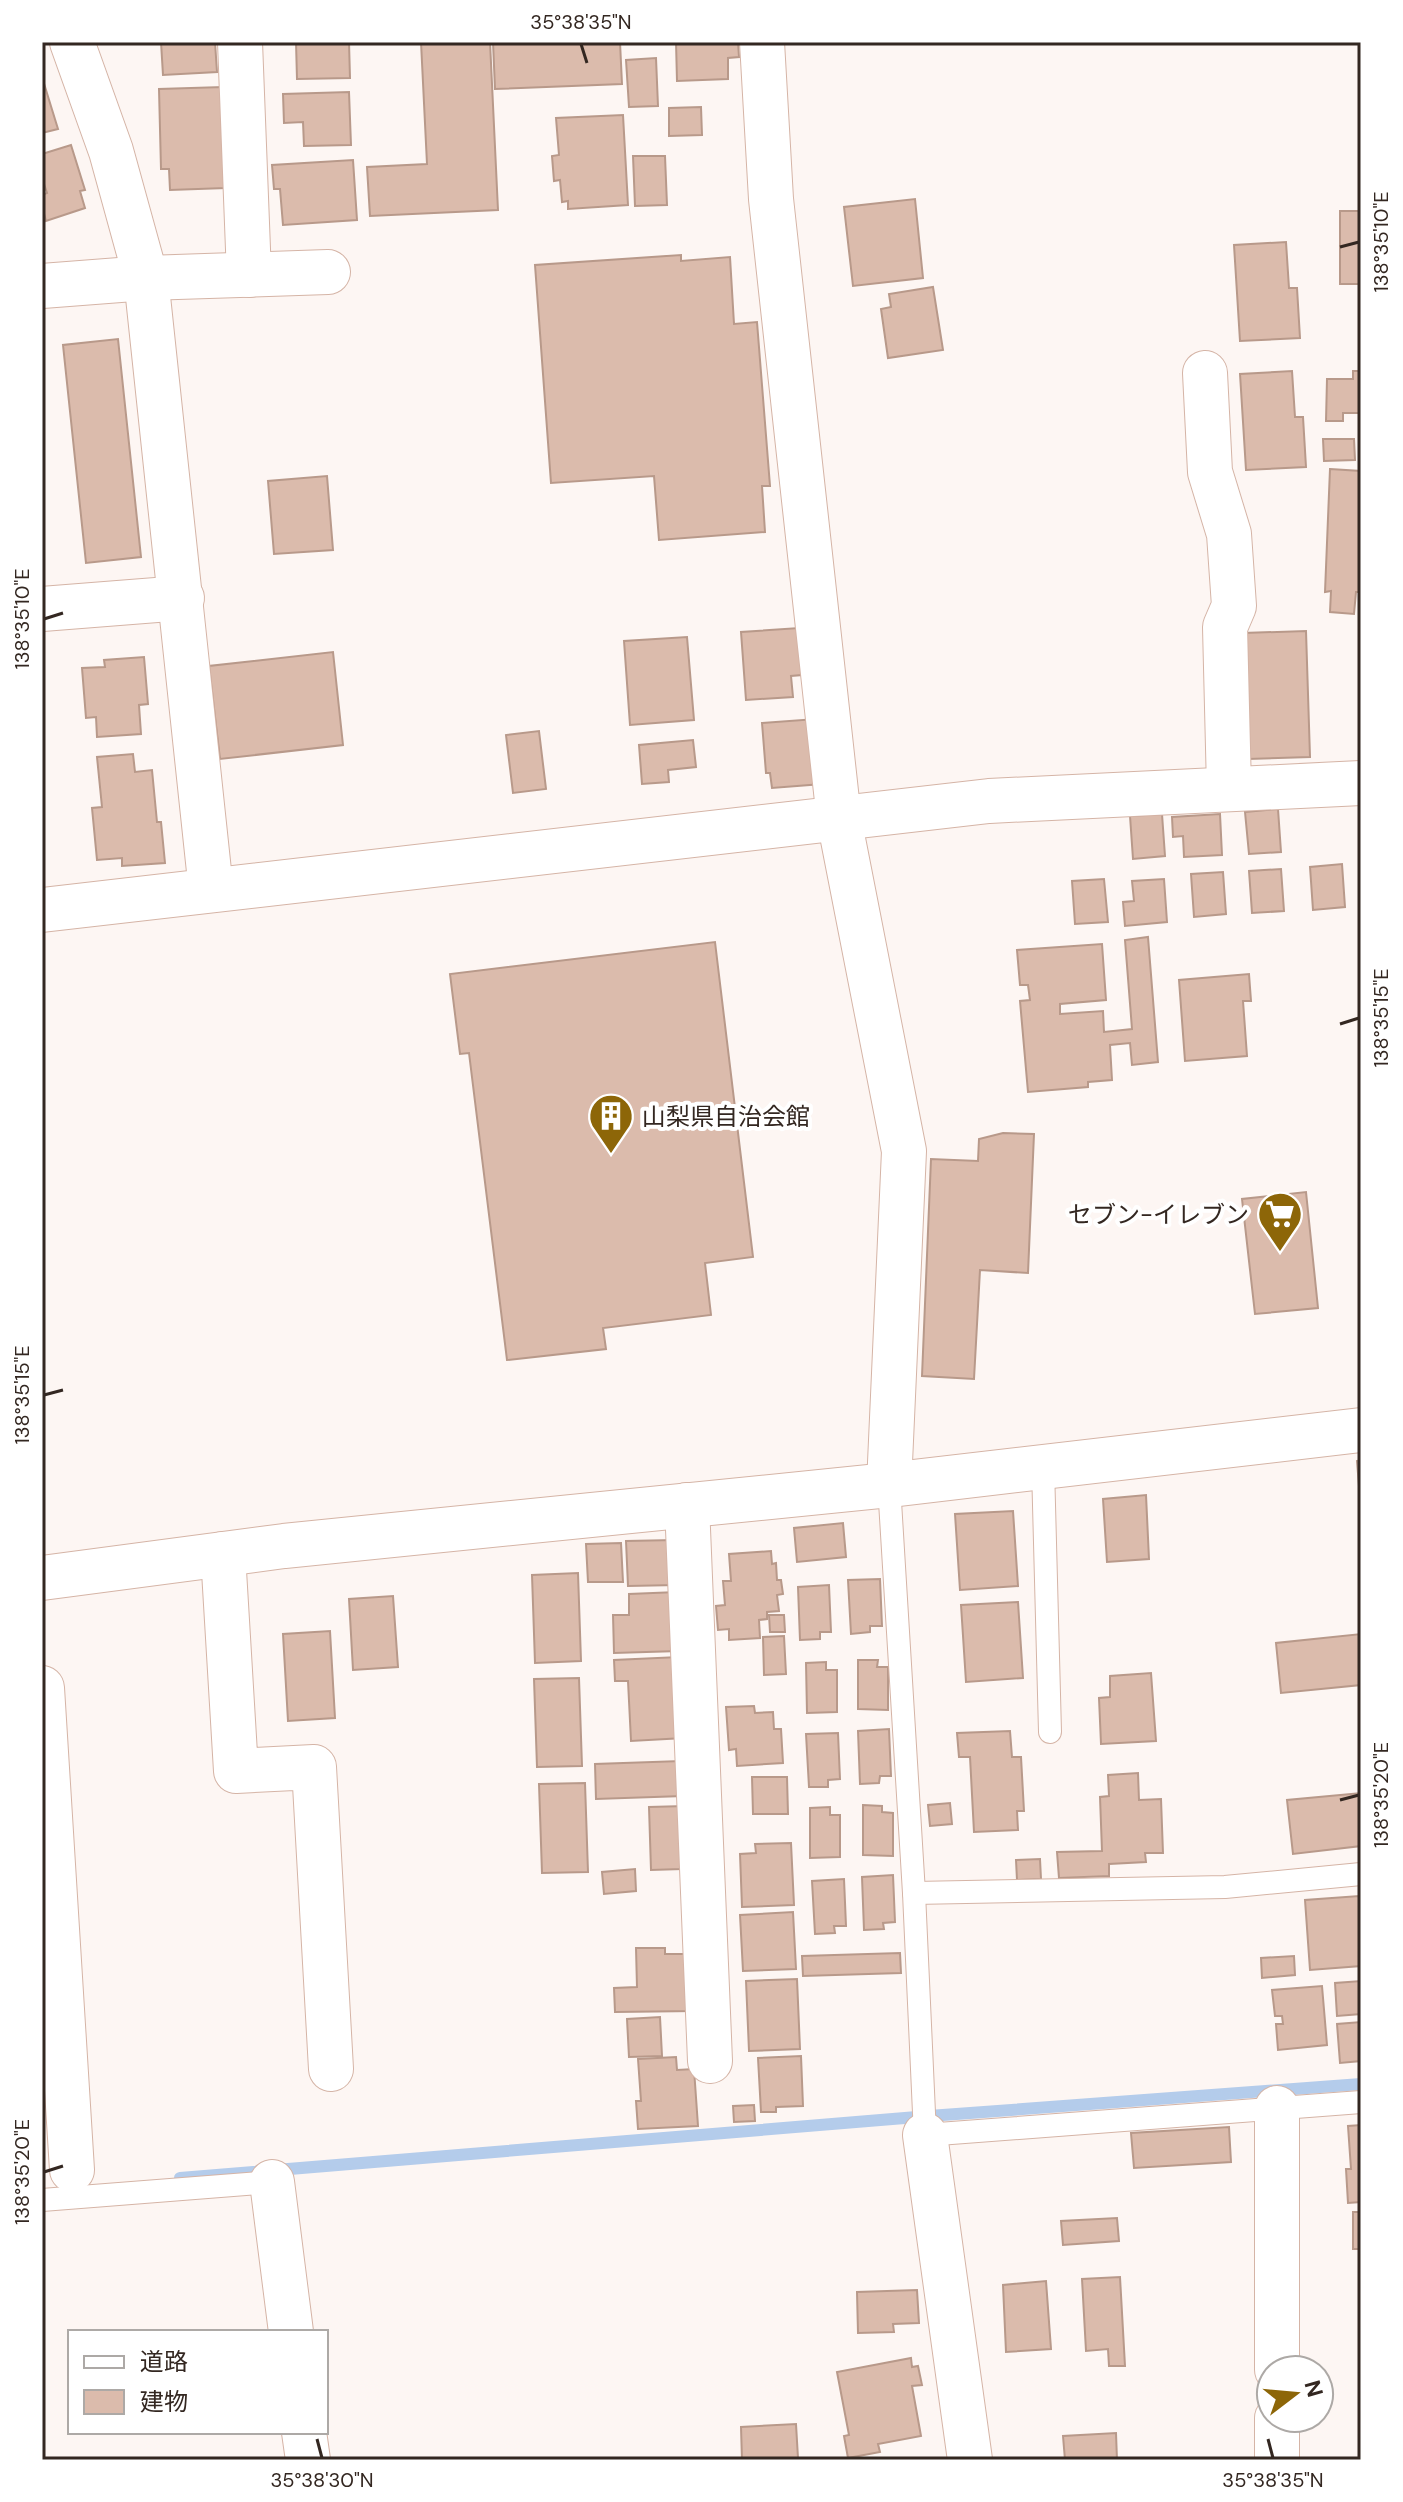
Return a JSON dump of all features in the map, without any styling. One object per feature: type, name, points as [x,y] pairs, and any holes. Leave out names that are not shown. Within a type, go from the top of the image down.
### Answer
[{"type":"street","points":[[72,42],[111,151],[146,278],[211,890]]},
{"type":"street","points":[[240,42],[249,275]]},
{"type":"street","points":[[762,42],[771,199],[839,819],[904,1151],[889,1485]]},
{"type":"street","points":[[42,286],[146,278],[328,272]]},
{"type":"street","points":[[1205,373],[1210,472],[1229,534],[1234,606],[1225,627],[1229,788]]},
{"type":"street","points":[[42,609],[182,598]]},
{"type":"street","points":[[42,910],[989,801],[1361,783]]},
{"type":"street","points":[[42,1578],[223,1554],[889,1485],[1361,1430]]},
{"type":"street","points":[[687,1505],[710,2061]]},
{"type":"street","points":[[223,1554],[236,1771],[314,1767],[331,2069]]},
{"type":"street","points":[[42,1688],[57,2185]]},
{"type":"street","points":[[1277,2108],[1277,2354]]},
{"type":"street","points":[[925,2135],[970,2460]]},
{"type":"street","points":[[272,2182],[291,2330]]},
{"type":"street","points":[[304,2434],[308,2460]]},
{"type":"street","points":[[1277,2434],[1277,2460]]},
{"type":"lane","points":[[1043,1467],[1050,1732]]},
{"type":"lane","points":[[889,1485],[925,2135],[1361,2102]]},
{"type":"lane","points":[[914,1893],[1225,1887],[1361,1874]]},
{"type":"lane","points":[[57,2185],[272,2182]]},
{"type":"building","points":[[161,42],[215,42],[217,72],[163,75]]},
{"type":"building","points":[[296,42],[349,42],[350,78],[297,79]]},
{"type":"building","points":[[421,42],[490,42],[498,210],[370,216],[367,167],[427,164]]},
{"type":"building","points":[[493,42],[620,42],[622,84],[495,89]]},
{"type":"building","points":[[676,42],[738,42],[739,57],[728,58],[728,79],[677,81]]},
{"type":"building","points":[[656,58],[658,106],[629,107],[626,60]]},
{"type":"building","points":[[42,77],[58,129],[42,133]]},
{"type":"building","points":[[223,87],[226,188],[170,190],[169,169],[161,169],[159,89]]},
{"type":"building","points":[[349,92],[351,145],[304,146],[303,122],[284,123],[283,94]]},
{"type":"building","points":[[701,107],[702,135],[669,136],[669,108]]},
{"type":"building","points":[[623,115],[628,205],[568,209],[568,201],[562,202],[560,180],[554,181],[552,156],[559,155],[556,118]]},
{"type":"building","points":[[71,145],[85,190],[80,191],[85,208],[46,221],[42,206],[42,195],[47,193],[42,178],[42,154]]},
{"type":"building","points":[[633,156],[665,156],[667,205],[635,206]]},
{"type":"building","points":[[353,160],[357,220],[283,225],[280,189],[274,189],[272,165]]},
{"type":"building","points":[[915,199],[923,278],[853,286],[844,207]]},
{"type":"building","points":[[1340,211],[1361,211],[1361,284],[1340,284]]},
{"type":"building","points":[[1286,242],[1289,288],[1297,288],[1300,338],[1240,341],[1234,245]]},
{"type":"building","points":[[681,255],[681,261],[730,257],[734,324],[757,322],[770,486],[762,486],[765,532],[659,540],[654,476],[551,483],[535,265]]},
{"type":"building","points":[[933,287],[943,350],[888,358],[881,309],[891,307],[889,294]]},
{"type":"building","points":[[118,339],[141,557],[86,563],[63,345]]},
{"type":"building","points":[[1292,371],[1295,417],[1303,417],[1306,467],[1246,470],[1240,374]]},
{"type":"building","points":[[1353,371],[1361,371],[1361,461],[1360,413],[1343,413],[1343,421],[1326,421],[1327,379],[1353,379]]},
{"type":"building","points":[[1323,439],[1354,439],[1355,460],[1324,461]]},
{"type":"building","points":[[1330,469],[1361,471],[1361,592],[1356,592],[1354,614],[1330,612],[1331,591],[1325,592]]},
{"type":"building","points":[[327,476],[333,550],[274,554],[268,481]]},
{"type":"building","points":[[799,628],[802,675],[791,676],[793,697],[746,700],[741,632]]},
{"type":"building","points":[[1306,631],[1310,757],[1248,759],[1243,633]]},
{"type":"building","points":[[687,637],[694,720],[630,725],[624,641]]},
{"type":"building","points":[[333,652],[343,745],[220,759],[209,666]]},
{"type":"building","points":[[144,657],[148,704],[139,705],[141,734],[97,737],[96,717],[86,718],[82,668],[105,667],[104,660]]},
{"type":"building","points":[[816,719],[822,784],[772,788],[770,773],[766,773],[762,723]]},
{"type":"building","points":[[539,731],[546,789],[513,793],[506,735]]},
{"type":"building","points":[[693,740],[696,767],[668,770],[669,782],[642,784],[639,745]]},
{"type":"building","points":[[133,754],[135,772],[152,770],[165,863],[122,866],[122,858],[97,860],[92,808],[102,807],[97,757]]},
{"type":"building","points":[[1278,809],[1281,852],[1249,854],[1245,812]]},
{"type":"building","points":[[1162,814],[1165,856],[1133,859],[1130,816]]},
{"type":"building","points":[[1220,814],[1222,855],[1184,857],[1183,836],[1173,837],[1172,817]]},
{"type":"building","points":[[1342,864],[1345,907],[1313,910],[1310,867]]},
{"type":"building","points":[[1281,869],[1284,911],[1252,913],[1249,871]]},
{"type":"building","points":[[1223,872],[1226,914],[1194,917],[1191,874]]},
{"type":"building","points":[[1104,879],[1108,922],[1075,924],[1072,881]]},
{"type":"building","points":[[1164,879],[1167,922],[1125,926],[1123,902],[1134,901],[1132,881]]},
{"type":"building","points":[[1148,937],[1158,1062],[1132,1065],[1130,1043],[1110,1045],[1112,1080],[1088,1082],[1088,1087],[1028,1092],[1020,1001],[1030,1000],[1028,985],[1020,985],[1017,950],[1102,944],[1106,1000],[1060,1004],[1060,1014],[1103,1011],[1104,1032],[1132,1029],[1125,940]]},
{"type":"building","name":"山梨県自治会館","points":[[715,942],[753,1257],[705,1263],[711,1315],[603,1328],[606,1349],[507,1360],[469,1053],[460,1054],[450,974]]},
{"type":"building","points":[[1249,974],[1251,1001],[1243,1001],[1247,1056],[1185,1061],[1179,980]]},
{"type":"building","points":[[1003,1133],[1034,1134],[1028,1273],[980,1270],[974,1379],[922,1376],[931,1159],[978,1161],[979,1139]]},
{"type":"building","name":"セブン-イレブン","points":[[1306,1192],[1318,1308],[1255,1314],[1242,1199]]},
{"type":"building","points":[[1361,1460],[1361,1511],[1357,1461]]},
{"type":"building","points":[[1146,1495],[1149,1559],[1107,1562],[1103,1499]]},
{"type":"building","points":[[1013,1511],[1018,1586],[960,1590],[955,1514]]},
{"type":"building","points":[[843,1523],[846,1557],[797,1562],[794,1528]]},
{"type":"building","points":[[675,1540],[677,1585],[628,1586],[626,1541]]},
{"type":"building","points":[[621,1543],[623,1582],[588,1582],[586,1544]]},
{"type":"building","points":[[771,1551],[772,1564],[776,1563],[777,1580],[781,1580],[783,1594],[777,1595],[779,1611],[767,1612],[767,1619],[759,1620],[760,1638],[729,1640],[729,1629],[718,1630],[716,1606],[725,1605],[723,1581],[731,1581],[729,1554]]},
{"type":"building","points":[[578,1573],[581,1661],[535,1663],[532,1575]]},
{"type":"building","points":[[880,1579],[882,1626],[870,1626],[870,1632],[851,1634],[848,1580]]},
{"type":"building","points":[[829,1585],[831,1632],[820,1632],[820,1639],[800,1640],[798,1587]]},
{"type":"building","points":[[677,1592],[679,1651],[614,1653],[613,1615],[629,1615],[629,1594]]},
{"type":"building","points":[[393,1596],[398,1667],[353,1670],[349,1599]]},
{"type":"building","points":[[1018,1602],[1023,1678],[966,1682],[961,1605]]},
{"type":"building","points":[[769,1615],[784,1615],[785,1632],[770,1632]]},
{"type":"building","points":[[330,1631],[335,1718],[288,1721],[283,1634]]},
{"type":"building","points":[[1361,1634],[1361,1685],[1281,1693],[1276,1643]]},
{"type":"building","points":[[784,1636],[786,1674],[764,1675],[763,1637]]},
{"type":"building","points":[[679,1657],[684,1738],[631,1741],[628,1681],[615,1681],[614,1660]]},
{"type":"building","points":[[858,1660],[878,1660],[877,1667],[888,1667],[888,1710],[858,1709]]},
{"type":"building","points":[[826,1662],[826,1670],[837,1670],[837,1712],[807,1713],[806,1663]]},
{"type":"building","points":[[1151,1673],[1156,1741],[1101,1744],[1099,1698],[1110,1697],[1110,1676]]},
{"type":"building","points":[[579,1678],[582,1766],[537,1767],[534,1679]]},
{"type":"building","points":[[754,1706],[755,1713],[773,1712],[774,1729],[781,1729],[783,1763],[737,1766],[736,1749],[729,1750],[726,1707]]},
{"type":"building","points":[[889,1729],[891,1776],[880,1776],[879,1783],[860,1784],[858,1731]]},
{"type":"building","points":[[1010,1731],[1012,1757],[1021,1757],[1024,1811],[1017,1811],[1018,1830],[974,1832],[970,1757],[959,1757],[957,1733]]},
{"type":"building","points":[[838,1733],[840,1779],[828,1780],[828,1787],[809,1787],[806,1734]]},
{"type":"building","points":[[681,1761],[683,1796],[596,1799],[595,1764]]},
{"type":"building","points":[[1138,1773],[1139,1800],[1161,1799],[1163,1853],[1145,1853],[1146,1862],[1109,1864],[1109,1876],[1059,1878],[1057,1852],[1102,1851],[1100,1797],[1109,1796],[1108,1775]]},
{"type":"building","points":[[752,1777],[787,1777],[788,1814],[753,1814]]},
{"type":"building","points":[[585,1783],[588,1872],[542,1873],[539,1784]]},
{"type":"building","points":[[1361,1793],[1361,1846],[1293,1854],[1287,1800]]},
{"type":"building","points":[[950,1803],[952,1824],[930,1826],[928,1805]]},
{"type":"building","points":[[863,1805],[882,1806],[882,1812],[893,1813],[893,1856],[863,1855]]},
{"type":"building","points":[[685,1806],[682,1869],[651,1870],[649,1807]]},
{"type":"building","points":[[830,1807],[830,1815],[840,1815],[840,1857],[810,1858],[810,1808]]},
{"type":"building","points":[[791,1843],[794,1905],[742,1907],[740,1854],[756,1853],[755,1844]]},
{"type":"building","points":[[1040,1859],[1041,1879],[1017,1880],[1016,1860]]},
{"type":"building","points":[[635,1869],[636,1891],[604,1894],[602,1872]]},
{"type":"building","points":[[893,1875],[895,1922],[883,1923],[884,1929],[864,1930],[862,1877]]},
{"type":"building","points":[[844,1879],[846,1926],[834,1926],[835,1933],[815,1934],[812,1881]]},
{"type":"building","points":[[1359,1896],[1361,1966],[1310,1970],[1305,1900]]},
{"type":"building","points":[[793,1912],[796,1969],[743,1971],[740,1915]]},
{"type":"building","points":[[636,1948],[665,1948],[665,1954],[688,1954],[695,2011],[615,2012],[614,1988],[637,1987]]},
{"type":"building","points":[[900,1953],[901,1973],[803,1976],[802,1956]]},
{"type":"building","points":[[1294,1956],[1295,1975],[1262,1978],[1261,1958]]},
{"type":"building","points":[[797,1979],[800,2049],[749,2051],[746,1981]]},
{"type":"building","points":[[1361,1981],[1361,2014],[1337,2016],[1335,1983]]},
{"type":"building","points":[[1322,1986],[1327,2045],[1278,2050],[1276,2024],[1283,2024],[1282,2016],[1275,2016],[1272,1990]]},
{"type":"building","points":[[660,2017],[662,2056],[629,2057],[627,2019]]},
{"type":"building","points":[[1361,2022],[1361,2061],[1340,2063],[1337,2024]]},
{"type":"building","points":[[801,2056],[803,2106],[776,2107],[776,2112],[761,2112],[758,2058]]},
{"type":"building","points":[[676,2057],[677,2070],[694,2069],[698,2126],[638,2129],[636,2101],[641,2101],[638,2059]]},
{"type":"building","points":[[754,2105],[755,2121],[734,2122],[733,2106]]},
{"type":"building","points":[[1361,2125],[1361,2202],[1348,2203],[1346,2169],[1351,2169],[1348,2126]]},
{"type":"building","points":[[1229,2127],[1231,2162],[1134,2168],[1131,2133]]},
{"type":"building","points":[[1353,2212],[1361,2212],[1361,2268],[1360,2249],[1353,2249]]},
{"type":"building","points":[[1117,2218],[1119,2241],[1063,2245],[1061,2221]]},
{"type":"building","points":[[1120,2277],[1125,2366],[1109,2366],[1108,2349],[1086,2351],[1082,2279]]},
{"type":"building","points":[[1046,2281],[1051,2349],[1006,2352],[1003,2285]]},
{"type":"building","points":[[917,2290],[919,2323],[893,2324],[894,2332],[858,2333],[857,2292]]},
{"type":"building","points":[[911,2358],[912,2367],[918,2366],[922,2385],[912,2386],[921,2436],[878,2444],[880,2452],[848,2458],[844,2436],[849,2435],[837,2372]]},
{"type":"building","points":[[796,2424],[798,2458],[742,2460],[741,2427]]},
{"type":"building","points":[[1116,2433],[1117,2460],[1065,2460],[1063,2436]]},
{"type":"waterway","points":[[180,2178],[1361,2084]]},
{"type":"place","name":"山梨県自治会館","points":[[611,1155]]},
{"type":"place","name":"セブン-イレブン","points":[[1280,1253]]}]
